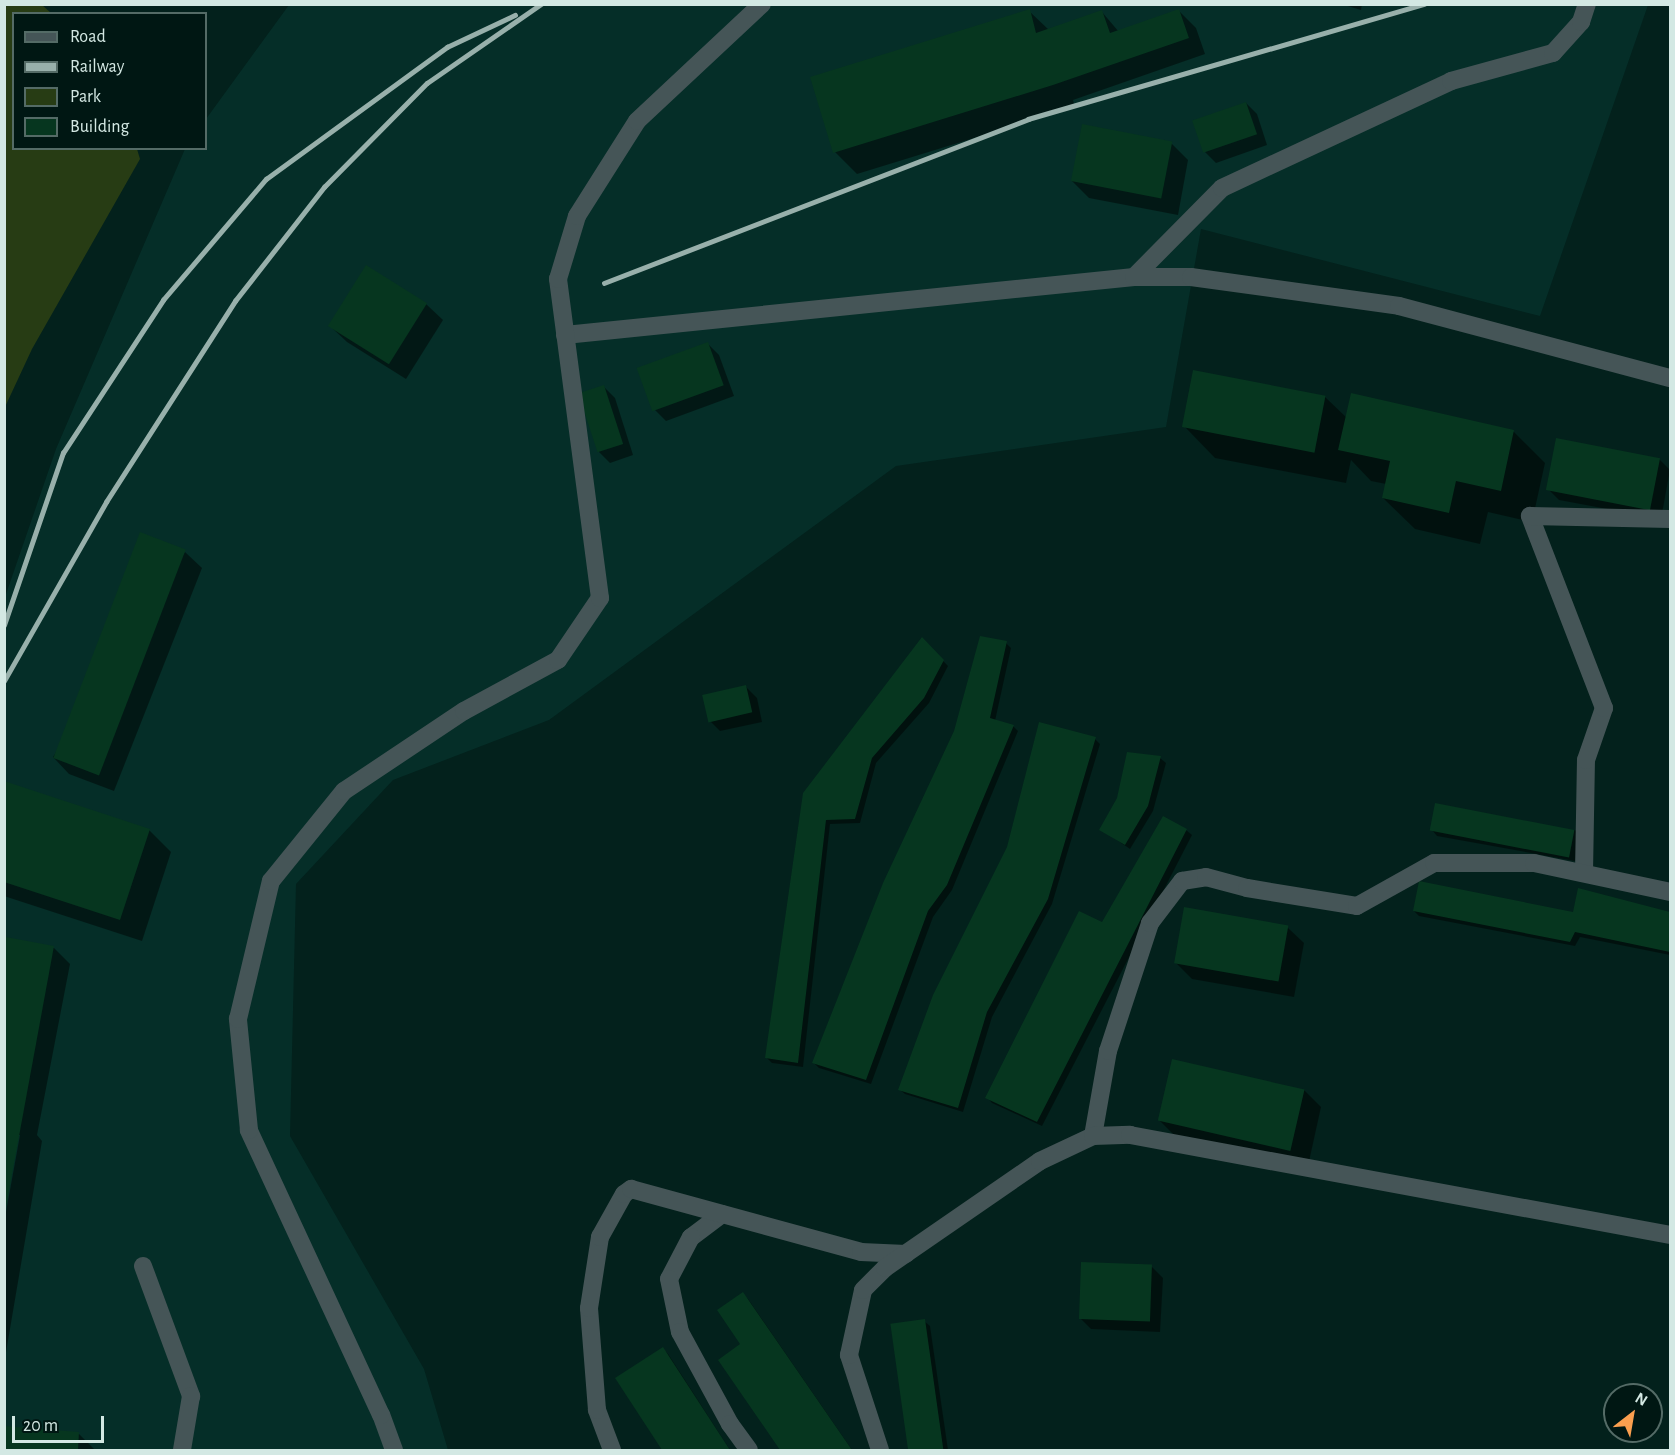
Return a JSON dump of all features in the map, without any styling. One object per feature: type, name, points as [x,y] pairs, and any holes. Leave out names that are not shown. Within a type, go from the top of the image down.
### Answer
[{"type":"street","points":[[394,1450],[381,1415],[249,1130],[238,1019],[271,881],[344,791],[464,711],[558,660],[600,598],[558,279],[577,216],[638,121],[762,4]]},
{"type":"street","points":[[1134,277],[1222,188],[1451,81],[1553,53],[1581,22],[1587,4]]},
{"type":"street","points":[[566,335],[1134,277],[1191,277],[1399,306],[1671,378]]},
{"type":"street","points":[[1584,873],[1586,760],[1604,708],[1530,516],[1671,519]]},
{"type":"street","points":[[1092,1136],[1108,1051],[1150,923],[1182,881],[1206,877],[1247,888],[1357,906],[1434,863],[1534,863],[1671,892]]},
{"type":"street","points":[[880,1450],[849,1355],[863,1290],[885,1268],[1040,1161],[1092,1136],[1130,1135],[1671,1235]]},
{"type":"street","points":[[612,1450],[597,1410],[589,1308],[600,1237],[624,1194],[631,1189],[861,1252],[906,1254]]},
{"type":"street","points":[[722,1214],[691,1237],[669,1279],[680,1332],[730,1424],[749,1450]]},
{"type":"street","points":[[142,1266],[191,1396],[182,1450]]},
{"type":"shaded area","points":[[289,5],[1648,5],[1540,316],[1201,229],[1166,427],[896,466],[549,720],[393,780],[296,884],[290,1136],[424,1369],[448,1450],[5,1450],[5,597],[56,449],[185,150],[207,150],[207,118]]},
{"type":"green space","points":[[5,4],[42,5],[50,12],[12,12],[12,150],[137,150],[140,159],[32,349],[5,407]]},
{"type":"building","points":[[1030,9],[1036,33],[1102,10],[1110,33],[1179,9],[1189,38],[1053,85],[833,153],[810,77]]},
{"type":"building","points":[[1246,102],[1257,134],[1203,153],[1192,121]]},
{"type":"building","points":[[1082,124],[1172,142],[1161,198],[1071,181]]},
{"type":"building","points":[[366,265],[427,303],[389,364],[328,326]]},
{"type":"building","points":[[708,342],[724,385],[652,411],[637,368]]},
{"type":"building","points":[[1193,370],[1326,396],[1314,453],[1182,427]]},
{"type":"building","points":[[604,385],[623,444],[597,452],[578,393]]},
{"type":"building","points":[[1351,393],[1514,430],[1501,491],[1456,481],[1449,513],[1382,498],[1390,461],[1338,450]]},
{"type":"building","points":[[1556,438],[1660,458],[1650,510],[1546,490]]},
{"type":"building","points":[[140,532],[186,550],[99,775],[53,758]]},
{"type":"building","points":[[980,636],[1007,641],[990,718],[1014,725],[947,885],[928,911],[866,1080],[812,1063],[883,883],[954,731]]},
{"type":"building","points":[[922,637],[944,660],[924,698],[872,758],[855,819],[826,820],[798,1063],[765,1058],[803,793]]},
{"type":"building","points":[[746,685],[752,712],[708,722],[702,695]]},
{"type":"building","points":[[1039,722],[1096,737],[1048,899],[987,1012],[958,1108],[898,1090],[933,995],[1007,847]]},
{"type":"building","points":[[1127,752],[1161,756],[1148,806],[1125,845],[1099,830],[1117,798]]},
{"type":"building","points":[[4,781],[150,829],[120,920],[4,882]]},
{"type":"building","points":[[1435,803],[1574,830],[1569,858],[1430,830]]},
{"type":"building","points":[[1163,816],[1187,829],[1037,1122],[985,1098],[1079,911],[1102,922]]},
{"type":"building","points":[[1419,881],[1573,912],[1578,888],[1670,912],[1670,952],[1575,932],[1570,942],[1413,911]]},
{"type":"building","points":[[1184,907],[1288,925],[1278,982],[1174,963]]},
{"type":"building","points":[[6,937],[54,946],[6,1207],[4,943]]},
{"type":"building","points":[[1172,1059],[1305,1090],[1290,1151],[1158,1120]]},
{"type":"building","points":[[1081,1262],[1152,1264],[1150,1321],[1079,1319]]},
{"type":"building","points":[[743,1292],[852,1450],[780,1450],[718,1360],[740,1344],[717,1310]]},
{"type":"building","points":[[925,1319],[943,1450],[908,1450],[890,1324]]},
{"type":"building","points":[[663,1347],[730,1450],[662,1450],[615,1378]]},
{"type":"building","points":[[4,1426],[79,1432],[78,1450],[4,1450]]},
{"type":"railway","points":[[4,681],[106,502],[235,301],[324,187],[427,83],[541,4]]},
{"type":"railway","points":[[604,283],[1028,119],[1424,4]]},
{"type":"railway","points":[[4,625],[63,453],[163,300],[266,179],[447,47],[515,15]]}]
